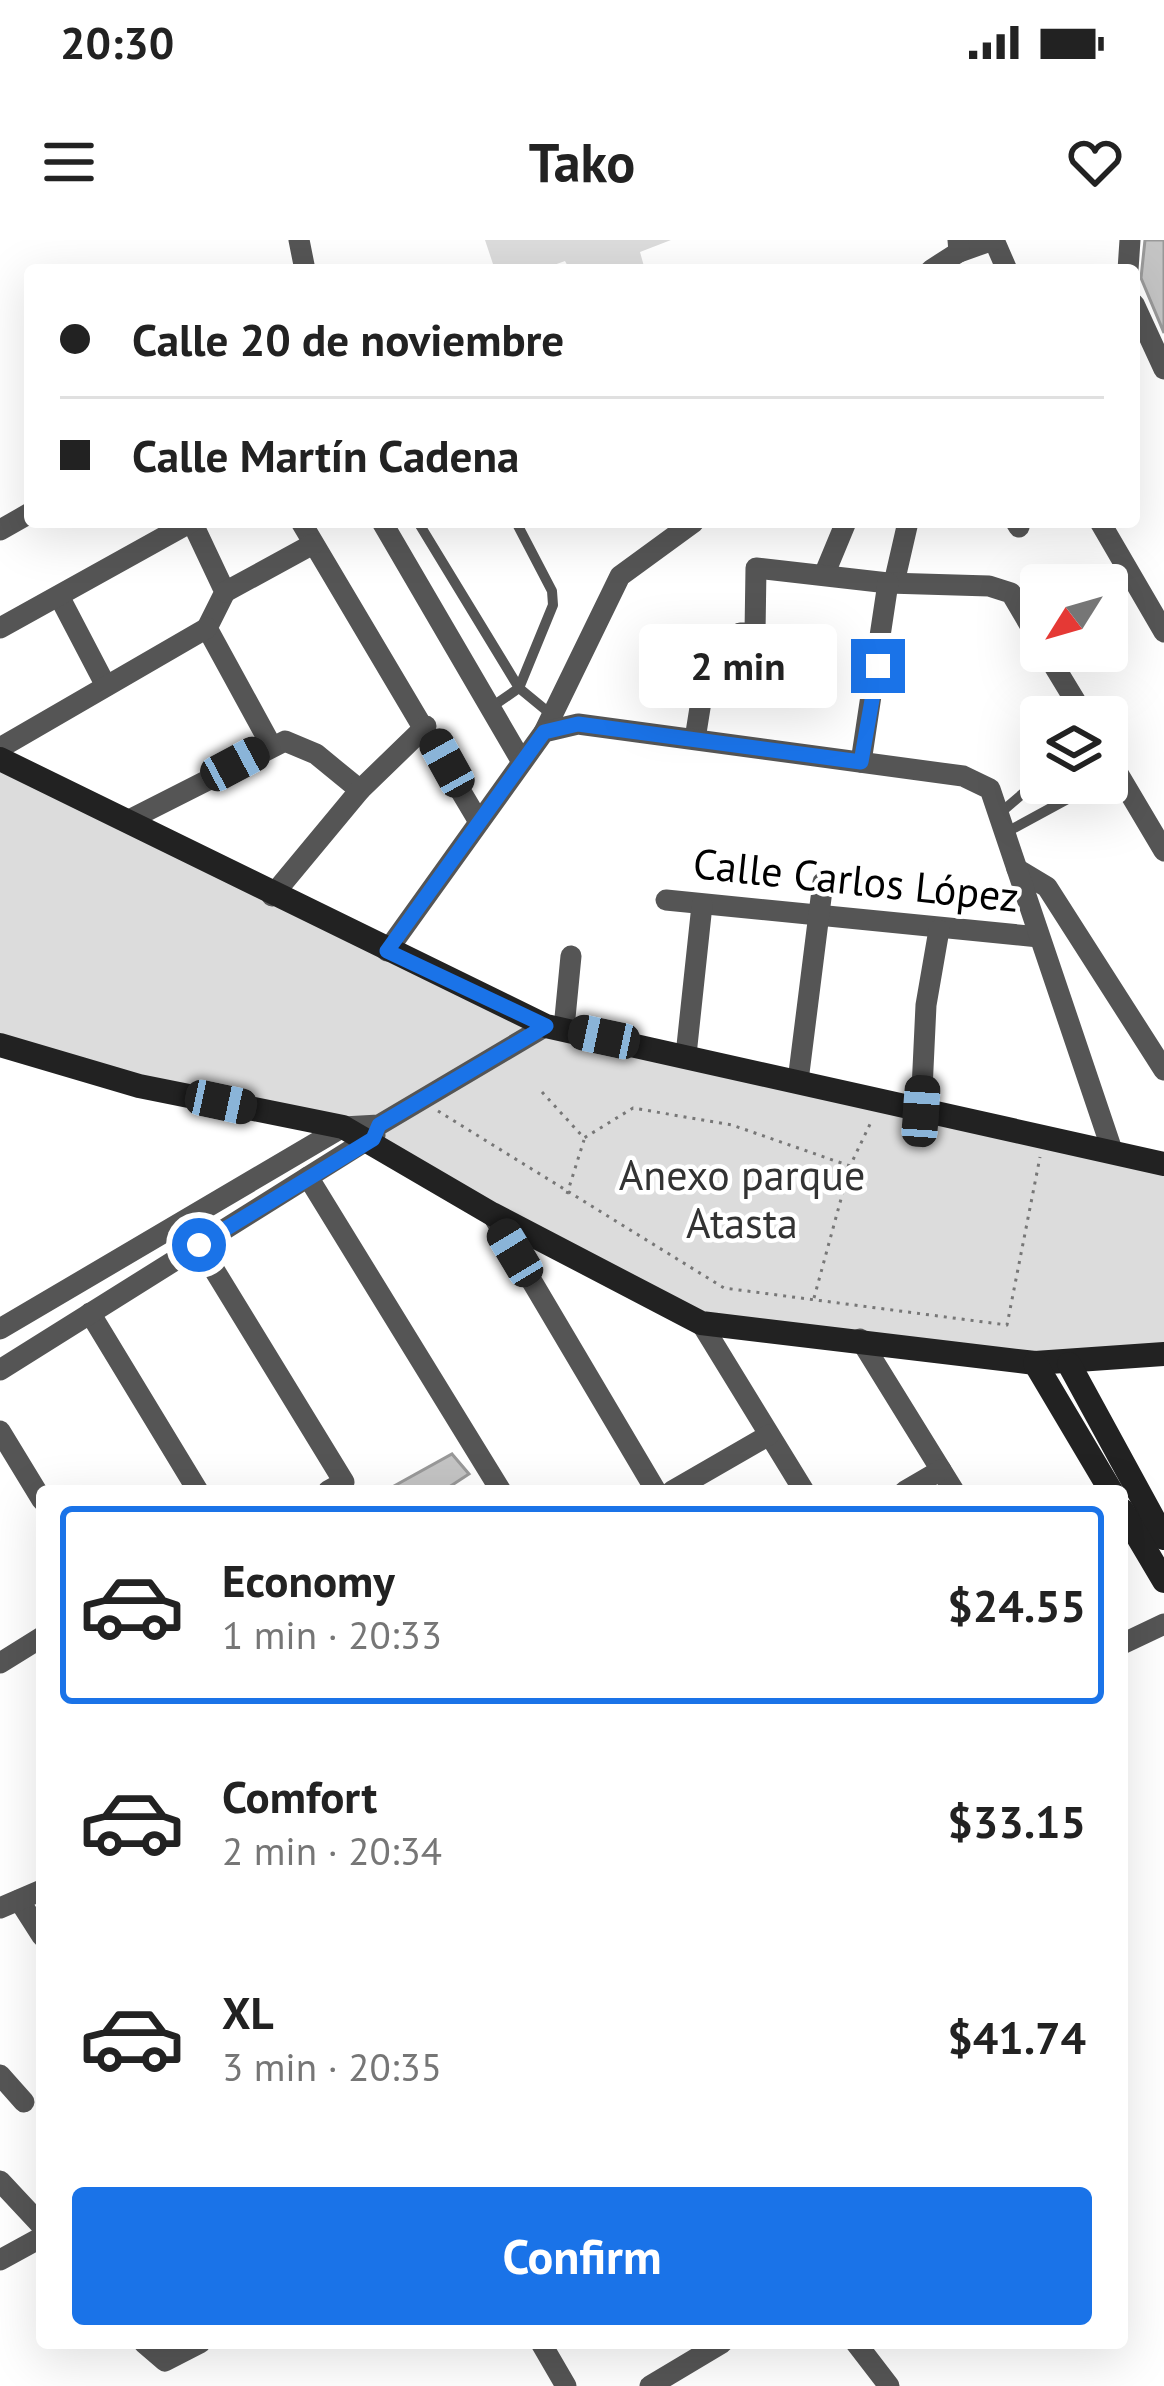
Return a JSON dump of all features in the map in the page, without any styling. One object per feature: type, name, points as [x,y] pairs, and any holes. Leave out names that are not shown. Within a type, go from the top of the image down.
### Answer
[{"type":"street","points":[[959,246],[994,240]]},
{"type":"street","points":[[1140,317],[1164,369]]},
{"type":"street","points":[[0,628],[182,528]]},
{"type":"street","points":[[195,528],[225,592]]},
{"type":"street","points":[[305,528],[479,822]]},
{"type":"street","points":[[385,528],[522,762]]},
{"type":"street","points":[[387,951],[548,724],[620,576],[686,528]]},
{"type":"street","points":[[824,575],[844,528]]},
{"type":"street","points":[[861,762],[891,583],[906,528]]},
{"type":"street","points":[[1103,528],[1164,632]]},
{"type":"street","points":[[0,748],[207,628],[225,592],[314,544]]},
{"type":"street","points":[[695,739],[707,664],[737,664],[740,633],[755,634],[756,568],[891,583],[989,586],[1011,593],[1020,608]]},
{"type":"street","points":[[60,598],[106,686]]},
{"type":"street","points":[[207,628],[271,745]]},
{"type":"street","points":[[548,724],[578,724],[963,776],[990,789],[1113,1154]]},
{"type":"street","points":[[272,896],[360,790],[426,726]]},
{"type":"street","points":[[128,820],[285,741],[316,754],[360,790]]},
{"type":"street","points":[[0,759],[272,896],[555,1027],[1164,1164]]},
{"type":"street","points":[[1128,790],[1164,851]]},
{"type":"street","points":[[1017,868],[1047,887],[1164,1070]]},
{"type":"street","points":[[798,1081],[823,882]]},
{"type":"street","name":"Calle Carlos López","points":[[666,900],[1039,937]]},
{"type":"street","points":[[686,1055],[702,905]]},
{"type":"street","points":[[921,1111],[926,1005],[938,930]]},
{"type":"street","points":[[0,1370],[308,1178],[422,1101],[555,1027],[571,956]]},
{"type":"street","points":[[0,1045],[139,1086],[376,1132],[492,1214],[700,1323],[1034,1363],[1164,1354]]},
{"type":"street","points":[[0,1329],[344,1127]]},
{"type":"street","points":[[308,1178],[497,1485]]},
{"type":"street","points":[[492,1214],[652,1485]]},
{"type":"street","points":[[199,1245],[344,1482],[339,1485]]},
{"type":"street","points":[[90,1313],[194,1485]]},
{"type":"street","points":[[700,1323],[800,1485]]},
{"type":"street","points":[[860,1339],[950,1485]]},
{"type":"street","points":[[1034,1363],[1107,1485]]},
{"type":"street","points":[[1069,1364],[1164,1538]]},
{"type":"street","points":[[0,1431],[36,1490]]},
{"type":"street","points":[[682,1485],[769,1435]]},
{"type":"street","points":[[915,1485],[941,1470]]},
{"type":"street","points":[[1128,1520],[1164,1581]]},
{"type":"street","points":[[1128,1640],[1164,1624]]},
{"type":"street","points":[[0,1663],[36,1641]]},
{"type":"street","points":[[9,1904],[36,1930]]},
{"type":"street","points":[[0,2074],[24,2102]]},
{"type":"street","points":[[0,2181],[36,2220]]},
{"type":"street","points":[[0,2260],[36,2240]]},
{"type":"street","points":[[151,2349],[165,2361],[188,2349]]},
{"type":"street","points":[[544,2349],[566,2386]]},
{"type":"street","points":[[650,2386],[712,2349]]},
{"type":"street","points":[[858,2386],[884,2379],[861,2349]]},
{"type":"lane","points":[[422,528],[519,688],[548,724]]},
{"type":"lane","points":[[490,708],[519,688],[554,605],[552,591],[519,528]]},
{"type":"lane","points":[[1002,823],[1020,802]]},
{"type":"lane","points":[[1002,823],[1052,804]]},
{"type":"path","points":[[542,1092],[584,1138]]},
{"type":"path","points":[[422,1101],[724,1288],[1007,1325],[1040,1157]]},
{"type":"path","points":[[814,1300],[850,1166],[880,1102]]},
{"type":"path","points":[[567,1193],[584,1138],[633,1108],[732,1125],[850,1166]]},
{"type":"green space","points":[[485,240],[671,240],[640,252],[643,264],[493,264]]},
{"type":"green space","name":"Anexo parque Atasta","points":[[0,759],[546,1026],[1164,1166],[1164,1354],[1069,1364],[701,1323],[373,1139],[0,1045]]},
{"type":"building","points":[[1145,240],[1164,240],[1164,333],[1141,278]]},
{"type":"building","points":[[452,1454],[469,1474],[452,1485],[396,1485]]},
{"type":"route","points":[[199,1245],[373,1139],[379,1125],[546,1026],[387,951],[544,732],[578,724],[861,762],[878,666]]}]
